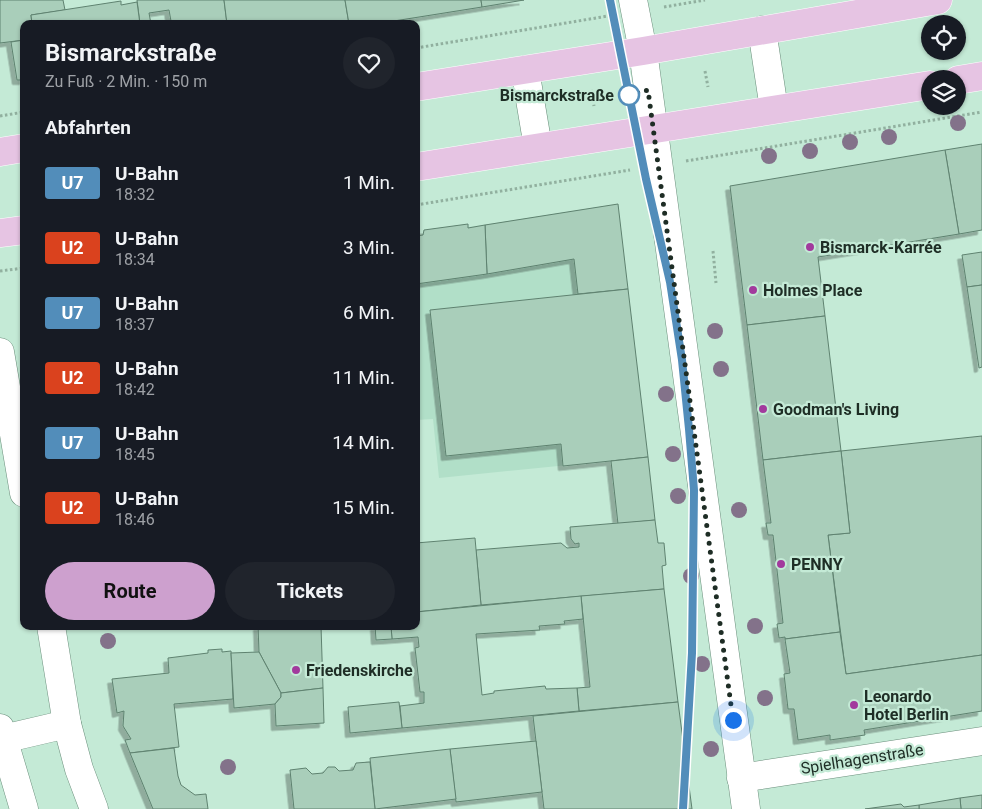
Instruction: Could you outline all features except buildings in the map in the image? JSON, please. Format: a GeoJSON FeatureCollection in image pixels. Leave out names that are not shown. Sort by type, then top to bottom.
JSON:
{"type":"FeatureCollection","features":[{"type":"Feature","properties":{"kind":"main road"},"geometry":{"type":"LineString","coordinates":[[420,86],[643,51],[938,0]]}},
{"type":"Feature","properties":{"kind":"main road"},"geometry":{"type":"LineString","coordinates":[[966,79],[982,76]]}},
{"type":"Feature","properties":{"kind":"main road"},"geometry":{"type":"LineString","coordinates":[[420,166],[921,86]]}},
{"type":"Feature","properties":{"kind":"main road"},"geometry":{"type":"LineString","coordinates":[[0,152],[20,149]]}},
{"type":"Feature","properties":{"kind":"main road"},"geometry":{"type":"LineString","coordinates":[[0,233],[20,230]]}},
{"type":"Feature","properties":{"kind":"street"},"geometry":{"type":"LineString","coordinates":[[633,0],[643,51],[746,809]]}},
{"type":"Feature","properties":{"kind":"street"},"geometry":{"type":"LineString","coordinates":[[762,30],[774,109]]}},
{"type":"Feature","properties":{"kind":"street"},"geometry":{"type":"LineString","coordinates":[[525,70],[538,147]]}},
{"type":"Feature","properties":{"kind":"street"},"geometry":{"type":"LineString","coordinates":[[0,352],[20,475]]}},
{"type":"Feature","properties":{"kind":"street"},"geometry":{"type":"LineString","coordinates":[[52,630],[67,724],[79,769],[94,809]]}},
{"type":"Feature","properties":{"kind":"street"},"geometry":{"type":"LineString","coordinates":[[24,809],[1,733],[67,724]]}},
{"type":"Feature","properties":{"kind":"street","name":"Spielhagenstraße"},"geometry":{"type":"LineString","coordinates":[[741,778],[982,741]]}},
{"type":"Feature","properties":{"kind":"path"},"geometry":{"type":"LineString","coordinates":[[700,1],[705,0]]}},
{"type":"Feature","properties":{"kind":"path"},"geometry":{"type":"LineString","coordinates":[[420,47],[567,23]]}},
{"type":"Feature","properties":{"kind":"path"},"geometry":{"type":"LineString","coordinates":[[705,72],[708,87]]}},
{"type":"Feature","properties":{"kind":"path"},"geometry":{"type":"LineString","coordinates":[[591,90],[594,106]]}},
{"type":"Feature","properties":{"kind":"path"},"geometry":{"type":"LineString","coordinates":[[735,152],[982,112]]}},
{"type":"Feature","properties":{"kind":"path"},"geometry":{"type":"LineString","coordinates":[[0,116],[20,113]]}},
{"type":"Feature","properties":{"kind":"path"},"geometry":{"type":"LineString","coordinates":[[420,204],[596,176]]}},
{"type":"Feature","properties":{"kind":"path"},"geometry":{"type":"LineString","coordinates":[[713,251],[716,282]]}},
{"type":"Feature","properties":{"kind":"path"},"geometry":{"type":"LineString","coordinates":[[0,271],[20,268]]}},
{"type":"Feature","properties":{"kind":"shaded area"},"geometry":{"type":"Polygon","coordinates":[[[618,204],[626,288],[628,289],[648,457],[439,478],[433,419],[420,420],[420,235],[423,235],[424,230],[468,224],[469,227],[618,204]]]}},
{"type":"Feature","properties":{"kind":"metro line","name":"U7"},"geometry":{"type":"LineString","coordinates":[[610,0],[646,179],[670,282],[682,360],[689,429],[694,490],[692,653],[683,809]]}},
{"type":"Feature","properties":{"kind":"place","name":"Bismarckstraße"},"geometry":{"type":"Point","coordinates":[629,95]}},
{"type":"Feature","properties":{"kind":"place","name":"Bismarck-Karrée"},"geometry":{"type":"Point","coordinates":[810,247]}},
{"type":"Feature","properties":{"kind":"place","name":"Holmes Place"},"geometry":{"type":"Point","coordinates":[753,290]}},
{"type":"Feature","properties":{"kind":"place","name":"Goodman's Living"},"geometry":{"type":"Point","coordinates":[763,409]}},
{"type":"Feature","properties":{"kind":"place","name":"PENNY"},"geometry":{"type":"Point","coordinates":[781,564]}},
{"type":"Feature","properties":{"kind":"place","name":"Friedenskirche"},"geometry":{"type":"Point","coordinates":[296,670]}},
{"type":"Feature","properties":{"kind":"place","name":"Leonardo Hotel Berlin"},"geometry":{"type":"Point","coordinates":[854,705]}},
{"type":"Feature","properties":{"kind":"route"},"geometry":{"type":"LineString","coordinates":[[629,95],[648,90],[733,720]]}}]}
